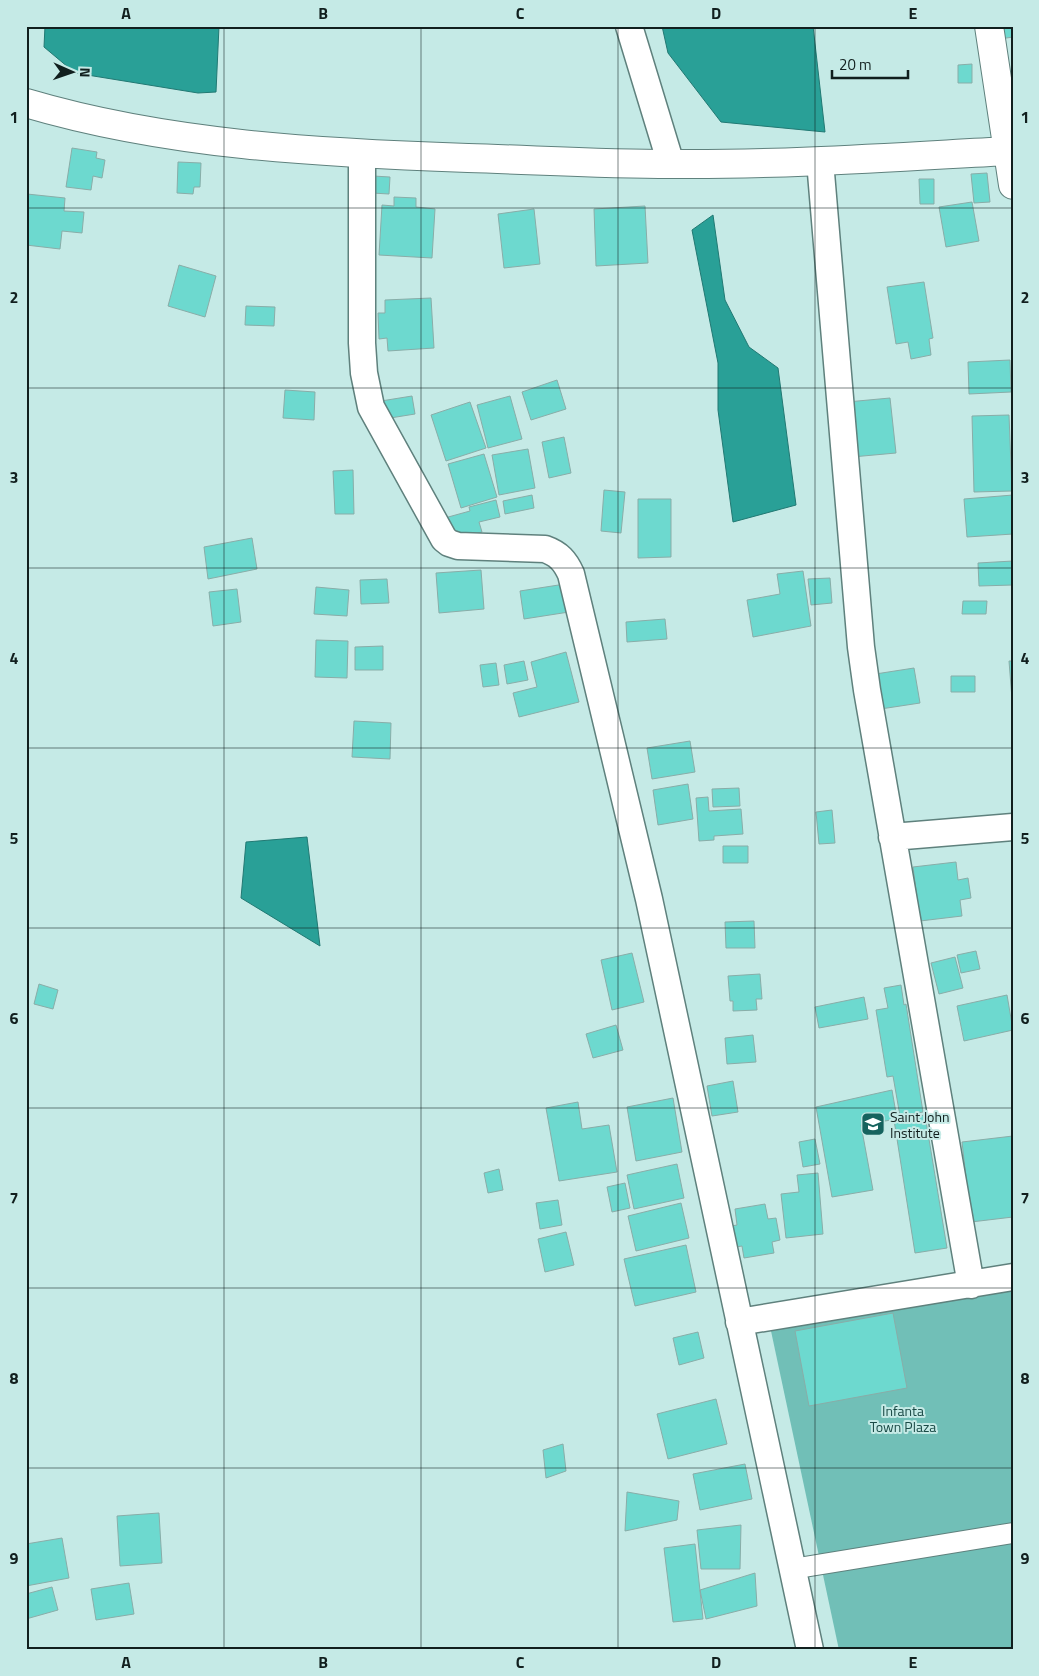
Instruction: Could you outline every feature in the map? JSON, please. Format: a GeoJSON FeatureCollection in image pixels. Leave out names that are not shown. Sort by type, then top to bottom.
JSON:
{"type":"FeatureCollection","features":[{"type":"Feature","properties":{"kind":"street"},"geometry":{"type":"LineString","coordinates":[[628,26],[671,164]]}},
{"type":"Feature","properties":{"kind":"street"},"geometry":{"type":"LineString","coordinates":[[989,26],[1013,184]]}},
{"type":"Feature","properties":{"kind":"street"},"geometry":{"type":"LineString","coordinates":[[26,103],[75,118],[158,134],[362,154],[671,164],[820,162],[1008,151]]}},
{"type":"Feature","properties":{"kind":"street"},"geometry":{"type":"LineString","coordinates":[[362,154],[362,343],[364,373],[371,407],[449,543],[458,546],[544,549],[555,553],[565,562],[571,574],[648,899],[810,1650]]}},
{"type":"Feature","properties":{"kind":"street"},"geometry":{"type":"LineString","coordinates":[[820,162],[861,647],[892,837],[971,1285]]}},
{"type":"Feature","properties":{"kind":"street"},"geometry":{"type":"LineString","coordinates":[[892,837],[1013,827]]}},
{"type":"Feature","properties":{"kind":"street"},"geometry":{"type":"LineString","coordinates":[[739,1322],[1013,1277]]}},
{"type":"Feature","properties":{"kind":"street"},"geometry":{"type":"LineString","coordinates":[[792,1569],[1013,1533]]}},
{"type":"Feature","properties":{"kind":"green space","name":"Infanta Town Plaza"},"geometry":{"type":"Polygon","coordinates":[[[1013,1285],[1013,1650],[839,1650],[771,1331],[1013,1285]]]}},
{"type":"Feature","properties":{"kind":"shaded area"},"geometry":{"type":"Polygon","coordinates":[[[45,26],[219,26],[216,92],[198,93],[75,73],[44,47],[45,26]]]}},
{"type":"Feature","properties":{"kind":"shaded area"},"geometry":{"type":"Polygon","coordinates":[[[662,26],[813,26],[825,132],[721,122],[668,53],[662,26]]]}},
{"type":"Feature","properties":{"kind":"shaded area"},"geometry":{"type":"Polygon","coordinates":[[[713,215],[725,300],[749,347],[778,368],[796,505],[733,522],[718,410],[718,363],[692,230],[713,215]]]}},
{"type":"Feature","properties":{"kind":"shaded area"},"geometry":{"type":"Polygon","coordinates":[[[307,837],[320,946],[241,898],[246,842],[307,837]]]}},
{"type":"Feature","properties":{"kind":"building"},"geometry":{"type":"Polygon","coordinates":[[[998,26],[1013,26],[1013,37],[1000,39],[998,26]]]}},
{"type":"Feature","properties":{"kind":"building"},"geometry":{"type":"Polygon","coordinates":[[[972,64],[972,83],[958,83],[958,65],[972,64]]]}},
{"type":"Feature","properties":{"kind":"building"},"geometry":{"type":"Polygon","coordinates":[[[72,148],[97,152],[96,158],[105,160],[102,178],[93,176],[91,190],[66,187],[72,148]]]}},
{"type":"Feature","properties":{"kind":"building"},"geometry":{"type":"Polygon","coordinates":[[[178,162],[201,163],[200,187],[194,187],[193,194],[177,193],[178,162]]]}},
{"type":"Feature","properties":{"kind":"building"},"geometry":{"type":"Polygon","coordinates":[[[987,173],[990,202],[974,203],[971,174],[987,173]]]}},
{"type":"Feature","properties":{"kind":"building"},"geometry":{"type":"Polygon","coordinates":[[[373,176],[390,177],[389,194],[372,193],[373,176]]]}},
{"type":"Feature","properties":{"kind":"building"},"geometry":{"type":"Polygon","coordinates":[[[919,179],[934,179],[934,204],[920,204],[919,179]]]}},
{"type":"Feature","properties":{"kind":"building"},"geometry":{"type":"Polygon","coordinates":[[[27,194],[65,198],[64,211],[84,212],[82,233],[62,231],[60,249],[26,245],[27,194]]]}},
{"type":"Feature","properties":{"kind":"building"},"geometry":{"type":"Polygon","coordinates":[[[394,197],[416,198],[416,207],[435,209],[432,258],[379,255],[382,205],[394,206],[394,197]]]}},
{"type":"Feature","properties":{"kind":"building"},"geometry":{"type":"Polygon","coordinates":[[[972,202],[979,241],[946,247],[939,207],[972,202]]]}},
{"type":"Feature","properties":{"kind":"building"},"geometry":{"type":"Polygon","coordinates":[[[645,206],[648,263],[596,266],[594,209],[645,206]]]}},
{"type":"Feature","properties":{"kind":"building"},"geometry":{"type":"Polygon","coordinates":[[[534,209],[540,264],[504,268],[498,214],[534,209]]]}},
{"type":"Feature","properties":{"kind":"building"},"geometry":{"type":"Polygon","coordinates":[[[179,265],[216,276],[205,317],[168,306],[179,265]]]}},
{"type":"Feature","properties":{"kind":"building"},"geometry":{"type":"Polygon","coordinates":[[[924,282],[933,338],[929,339],[931,355],[911,359],[908,342],[896,344],[887,287],[924,282]]]}},
{"type":"Feature","properties":{"kind":"building"},"geometry":{"type":"Polygon","coordinates":[[[431,298],[434,348],[388,351],[387,338],[379,339],[378,313],[385,313],[385,300],[431,298]]]}},
{"type":"Feature","properties":{"kind":"building"},"geometry":{"type":"Polygon","coordinates":[[[246,306],[275,307],[274,326],[245,325],[246,306]]]}},
{"type":"Feature","properties":{"kind":"building"},"geometry":{"type":"Polygon","coordinates":[[[1010,360],[1011,392],[969,394],[968,362],[1010,360]]]}},
{"type":"Feature","properties":{"kind":"building"},"geometry":{"type":"Polygon","coordinates":[[[557,380],[566,409],[531,420],[522,392],[557,380]]]}},
{"type":"Feature","properties":{"kind":"building"},"geometry":{"type":"Polygon","coordinates":[[[285,390],[315,392],[314,420],[283,418],[285,390]]]}},
{"type":"Feature","properties":{"kind":"building"},"geometry":{"type":"Polygon","coordinates":[[[412,396],[415,414],[384,419],[381,401],[412,396]]]}},
{"type":"Feature","properties":{"kind":"building"},"geometry":{"type":"Polygon","coordinates":[[[510,396],[522,439],[488,448],[477,405],[510,396]]]}},
{"type":"Feature","properties":{"kind":"building"},"geometry":{"type":"Polygon","coordinates":[[[890,398],[896,453],[852,457],[847,402],[890,398]]]}},
{"type":"Feature","properties":{"kind":"building"},"geometry":{"type":"Polygon","coordinates":[[[470,402],[486,448],[446,461],[431,415],[470,402]]]}},
{"type":"Feature","properties":{"kind":"building"},"geometry":{"type":"Polygon","coordinates":[[[1009,415],[1012,491],[974,492],[972,416],[1009,415]]]}},
{"type":"Feature","properties":{"kind":"building"},"geometry":{"type":"Polygon","coordinates":[[[564,437],[571,473],[549,478],[542,442],[564,437]]]}},
{"type":"Feature","properties":{"kind":"building"},"geometry":{"type":"Polygon","coordinates":[[[528,449],[535,488],[499,495],[492,455],[528,449]]]}},
{"type":"Feature","properties":{"kind":"building"},"geometry":{"type":"Polygon","coordinates":[[[484,454],[497,497],[461,508],[448,464],[484,454]]]}},
{"type":"Feature","properties":{"kind":"building"},"geometry":{"type":"Polygon","coordinates":[[[353,470],[354,514],[335,514],[333,471],[353,470]]]}},
{"type":"Feature","properties":{"kind":"building"},"geometry":{"type":"Polygon","coordinates":[[[604,490],[625,492],[621,533],[601,531],[604,490]]]}},
{"type":"Feature","properties":{"kind":"building"},"geometry":{"type":"Polygon","coordinates":[[[532,495],[534,508],[505,514],[503,501],[532,495]]]}},
{"type":"Feature","properties":{"kind":"building"},"geometry":{"type":"Polygon","coordinates":[[[1013,495],[1013,534],[967,537],[964,499],[1013,495]]]}},
{"type":"Feature","properties":{"kind":"building"},"geometry":{"type":"Polygon","coordinates":[[[638,499],[671,499],[671,557],[638,558],[638,499]]]}},
{"type":"Feature","properties":{"kind":"building"},"geometry":{"type":"Polygon","coordinates":[[[496,500],[500,517],[479,522],[482,532],[447,541],[441,519],[470,511],[469,507],[496,500]]]}},
{"type":"Feature","properties":{"kind":"building"},"geometry":{"type":"Polygon","coordinates":[[[252,538],[257,569],[208,579],[204,547],[252,538]]]}},
{"type":"Feature","properties":{"kind":"building"},"geometry":{"type":"Polygon","coordinates":[[[1013,561],[1013,585],[979,586],[978,563],[1013,561]]]}},
{"type":"Feature","properties":{"kind":"building"},"geometry":{"type":"Polygon","coordinates":[[[481,570],[484,609],[439,613],[436,573],[481,570]]]}},
{"type":"Feature","properties":{"kind":"building"},"geometry":{"type":"Polygon","coordinates":[[[803,571],[811,626],[753,637],[747,600],[780,594],[777,574],[803,571]]]}},
{"type":"Feature","properties":{"kind":"building"},"geometry":{"type":"Polygon","coordinates":[[[830,578],[832,603],[811,605],[808,579],[830,578]]]}},
{"type":"Feature","properties":{"kind":"building"},"geometry":{"type":"Polygon","coordinates":[[[387,579],[389,603],[361,604],[360,580],[387,579]]]}},
{"type":"Feature","properties":{"kind":"building"},"geometry":{"type":"Polygon","coordinates":[[[565,584],[569,612],[524,619],[520,591],[565,584]]]}},
{"type":"Feature","properties":{"kind":"building"},"geometry":{"type":"Polygon","coordinates":[[[316,587],[349,590],[347,616],[314,614],[316,587]]]}},
{"type":"Feature","properties":{"kind":"building"},"geometry":{"type":"Polygon","coordinates":[[[237,589],[241,622],[213,626],[209,592],[237,589]]]}},
{"type":"Feature","properties":{"kind":"building"},"geometry":{"type":"Polygon","coordinates":[[[963,601],[987,601],[986,614],[962,614],[963,601]]]}},
{"type":"Feature","properties":{"kind":"building"},"geometry":{"type":"Polygon","coordinates":[[[665,619],[667,639],[627,642],[626,622],[665,619]]]}},
{"type":"Feature","properties":{"kind":"building"},"geometry":{"type":"Polygon","coordinates":[[[316,640],[348,641],[347,678],[315,677],[316,640]]]}},
{"type":"Feature","properties":{"kind":"building"},"geometry":{"type":"Polygon","coordinates":[[[383,646],[383,670],[355,670],[355,647],[383,646]]]}},
{"type":"Feature","properties":{"kind":"building"},"geometry":{"type":"Polygon","coordinates":[[[566,652],[579,702],[519,717],[513,693],[537,687],[531,662],[566,652]]]}},
{"type":"Feature","properties":{"kind":"building"},"geometry":{"type":"Polygon","coordinates":[[[524,661],[528,680],[507,684],[504,665],[524,661]]]}},
{"type":"Feature","properties":{"kind":"building"},"geometry":{"type":"Polygon","coordinates":[[[1009,661],[1013,661],[1013,699],[1012,699],[1009,661]]]}},
{"type":"Feature","properties":{"kind":"building"},"geometry":{"type":"Polygon","coordinates":[[[496,663],[499,685],[483,687],[480,665],[496,663]]]}},
{"type":"Feature","properties":{"kind":"building"},"geometry":{"type":"Polygon","coordinates":[[[914,668],[920,703],[874,710],[869,675],[914,668]]]}},
{"type":"Feature","properties":{"kind":"building"},"geometry":{"type":"Polygon","coordinates":[[[951,676],[975,676],[975,692],[951,692],[951,676]]]}},
{"type":"Feature","properties":{"kind":"building"},"geometry":{"type":"Polygon","coordinates":[[[354,721],[391,723],[390,759],[352,757],[354,721]]]}},
{"type":"Feature","properties":{"kind":"building"},"geometry":{"type":"Polygon","coordinates":[[[690,741],[695,772],[652,779],[647,748],[690,741]]]}},
{"type":"Feature","properties":{"kind":"building"},"geometry":{"type":"Polygon","coordinates":[[[688,784],[693,819],[658,825],[653,790],[688,784]]]}},
{"type":"Feature","properties":{"kind":"building"},"geometry":{"type":"Polygon","coordinates":[[[739,788],[740,806],[713,807],[712,789],[739,788]]]}},
{"type":"Feature","properties":{"kind":"building"},"geometry":{"type":"Polygon","coordinates":[[[708,797],[709,811],[741,809],[743,834],[714,836],[714,840],[699,841],[696,798],[708,797]]]}},
{"type":"Feature","properties":{"kind":"building"},"geometry":{"type":"Polygon","coordinates":[[[832,810],[835,843],[819,844],[816,812],[832,810]]]}},
{"type":"Feature","properties":{"kind":"building"},"geometry":{"type":"Polygon","coordinates":[[[723,846],[748,846],[748,863],[723,863],[723,846]]]}},
{"type":"Feature","properties":{"kind":"building"},"geometry":{"type":"Polygon","coordinates":[[[956,862],[958,880],[968,878],[971,898],[960,900],[962,916],[920,921],[913,867],[956,862]]]}},
{"type":"Feature","properties":{"kind":"building"},"geometry":{"type":"Polygon","coordinates":[[[754,921],[755,948],[726,948],[725,922],[754,921]]]}},
{"type":"Feature","properties":{"kind":"building"},"geometry":{"type":"Polygon","coordinates":[[[976,951],[980,969],[961,973],[957,955],[976,951]]]}},
{"type":"Feature","properties":{"kind":"building"},"geometry":{"type":"Polygon","coordinates":[[[632,953],[644,1002],[612,1010],[601,960],[632,953]]]}},
{"type":"Feature","properties":{"kind":"building"},"geometry":{"type":"Polygon","coordinates":[[[955,957],[963,988],[939,994],[931,963],[955,957]]]}},
{"type":"Feature","properties":{"kind":"building"},"geometry":{"type":"Polygon","coordinates":[[[760,974],[762,999],[756,999],[757,1010],[733,1011],[733,1001],[730,1001],[728,976],[760,974]]]}},
{"type":"Feature","properties":{"kind":"building"},"geometry":{"type":"Polygon","coordinates":[[[39,984],[58,990],[53,1009],[34,1004],[39,984]]]}},
{"type":"Feature","properties":{"kind":"building"},"geometry":{"type":"Polygon","coordinates":[[[901,985],[904,1005],[906,1004],[923,1112],[900,1116],[893,1076],[887,1077],[876,1010],[888,1008],[884,988],[901,985]]]}},
{"type":"Feature","properties":{"kind":"building"},"geometry":{"type":"Polygon","coordinates":[[[1007,995],[1013,1030],[964,1041],[957,1006],[1007,995]]]}},
{"type":"Feature","properties":{"kind":"building"},"geometry":{"type":"Polygon","coordinates":[[[864,997],[868,1019],[819,1028],[815,1007],[864,997]]]}},
{"type":"Feature","properties":{"kind":"building"},"geometry":{"type":"Polygon","coordinates":[[[616,1025],[623,1050],[593,1058],[586,1034],[616,1025]]]}},
{"type":"Feature","properties":{"kind":"building"},"geometry":{"type":"Polygon","coordinates":[[[753,1035],[756,1062],[727,1064],[725,1038],[753,1035]]]}},
{"type":"Feature","properties":{"kind":"building"},"geometry":{"type":"Polygon","coordinates":[[[733,1081],[738,1112],[712,1116],[707,1086],[733,1081]]]}},
{"type":"Feature","properties":{"kind":"building"},"geometry":{"type":"Polygon","coordinates":[[[892,1090],[897,1119],[861,1125],[873,1190],[832,1197],[816,1107],[892,1090]]]}},
{"type":"Feature","properties":{"kind":"building"},"geometry":{"type":"Polygon","coordinates":[[[673,1098],[682,1152],[636,1161],[627,1107],[673,1098]]]}},
{"type":"Feature","properties":{"kind":"building"},"geometry":{"type":"Polygon","coordinates":[[[578,1102],[582,1129],[609,1125],[617,1172],[559,1181],[546,1108],[578,1102]]]}},
{"type":"Feature","properties":{"kind":"building"},"geometry":{"type":"Polygon","coordinates":[[[925,1115],[947,1248],[915,1253],[894,1120],[925,1115]]]}},
{"type":"Feature","properties":{"kind":"building"},"geometry":{"type":"Polygon","coordinates":[[[1013,1136],[1013,1217],[971,1222],[962,1142],[1013,1136]]]}},
{"type":"Feature","properties":{"kind":"building"},"geometry":{"type":"Polygon","coordinates":[[[815,1139],[820,1164],[803,1167],[799,1142],[815,1139]]]}},
{"type":"Feature","properties":{"kind":"building"},"geometry":{"type":"Polygon","coordinates":[[[677,1164],[684,1198],[634,1209],[627,1175],[677,1164]]]}},
{"type":"Feature","properties":{"kind":"building"},"geometry":{"type":"Polygon","coordinates":[[[499,1169],[503,1190],[488,1193],[484,1173],[499,1169]]]}},
{"type":"Feature","properties":{"kind":"building"},"geometry":{"type":"Polygon","coordinates":[[[818,1173],[823,1234],[786,1238],[781,1194],[799,1192],[797,1175],[818,1173]]]}},
{"type":"Feature","properties":{"kind":"building"},"geometry":{"type":"Polygon","coordinates":[[[625,1183],[630,1208],[612,1212],[607,1187],[625,1183]]]}},
{"type":"Feature","properties":{"kind":"building"},"geometry":{"type":"Polygon","coordinates":[[[558,1200],[562,1225],[540,1229],[536,1203],[558,1200]]]}},
{"type":"Feature","properties":{"kind":"building"},"geometry":{"type":"Polygon","coordinates":[[[681,1203],[689,1238],[636,1251],[628,1216],[681,1203]]]}},
{"type":"Feature","properties":{"kind":"building"},"geometry":{"type":"Polygon","coordinates":[[[765,1204],[768,1219],[776,1218],[780,1240],[772,1242],[774,1253],[744,1258],[742,1246],[730,1248],[726,1227],[737,1225],[735,1209],[765,1204]]]}},
{"type":"Feature","properties":{"kind":"building"},"geometry":{"type":"Polygon","coordinates":[[[566,1232],[574,1265],[545,1272],[538,1239],[566,1232]]]}},
{"type":"Feature","properties":{"kind":"building"},"geometry":{"type":"Polygon","coordinates":[[[686,1245],[696,1292],[635,1306],[624,1259],[686,1245]]]}},
{"type":"Feature","properties":{"kind":"building"},"geometry":{"type":"Polygon","coordinates":[[[893,1313],[907,1388],[809,1406],[795,1331],[893,1313]]]}},
{"type":"Feature","properties":{"kind":"building"},"geometry":{"type":"Polygon","coordinates":[[[698,1332],[704,1358],[679,1365],[673,1338],[698,1332]]]}},
{"type":"Feature","properties":{"kind":"building"},"geometry":{"type":"Polygon","coordinates":[[[716,1399],[727,1444],[668,1459],[657,1414],[716,1399]]]}},
{"type":"Feature","properties":{"kind":"building"},"geometry":{"type":"Polygon","coordinates":[[[563,1444],[566,1471],[546,1478],[543,1450],[563,1444]]]}},
{"type":"Feature","properties":{"kind":"building"},"geometry":{"type":"Polygon","coordinates":[[[745,1464],[752,1499],[700,1510],[693,1474],[745,1464]]]}},
{"type":"Feature","properties":{"kind":"building"},"geometry":{"type":"Polygon","coordinates":[[[627,1492],[679,1501],[677,1520],[625,1531],[627,1492]]]}},
{"type":"Feature","properties":{"kind":"building"},"geometry":{"type":"Polygon","coordinates":[[[159,1513],[162,1563],[120,1566],[117,1516],[159,1513]]]}},
{"type":"Feature","properties":{"kind":"building"},"geometry":{"type":"Polygon","coordinates":[[[741,1525],[740,1569],[701,1569],[697,1530],[741,1525]]]}},
{"type":"Feature","properties":{"kind":"building"},"geometry":{"type":"Polygon","coordinates":[[[62,1538],[69,1578],[26,1586],[26,1544],[62,1538]]]}},
{"type":"Feature","properties":{"kind":"building"},"geometry":{"type":"Polygon","coordinates":[[[695,1544],[703,1619],[673,1622],[664,1548],[695,1544]]]}},
{"type":"Feature","properties":{"kind":"building"},"geometry":{"type":"Polygon","coordinates":[[[755,1573],[757,1606],[706,1619],[700,1590],[755,1573]]]}},
{"type":"Feature","properties":{"kind":"building"},"geometry":{"type":"Polygon","coordinates":[[[129,1583],[134,1614],[96,1620],[91,1589],[129,1583]]]}},
{"type":"Feature","properties":{"kind":"building"},"geometry":{"type":"Polygon","coordinates":[[[52,1587],[58,1610],[26,1619],[26,1594],[52,1587]]]}},
{"type":"Feature","properties":{"kind":"place","name":"Saint John Institute"},"geometry":{"type":"Point","coordinates":[873,1124]}}]}
